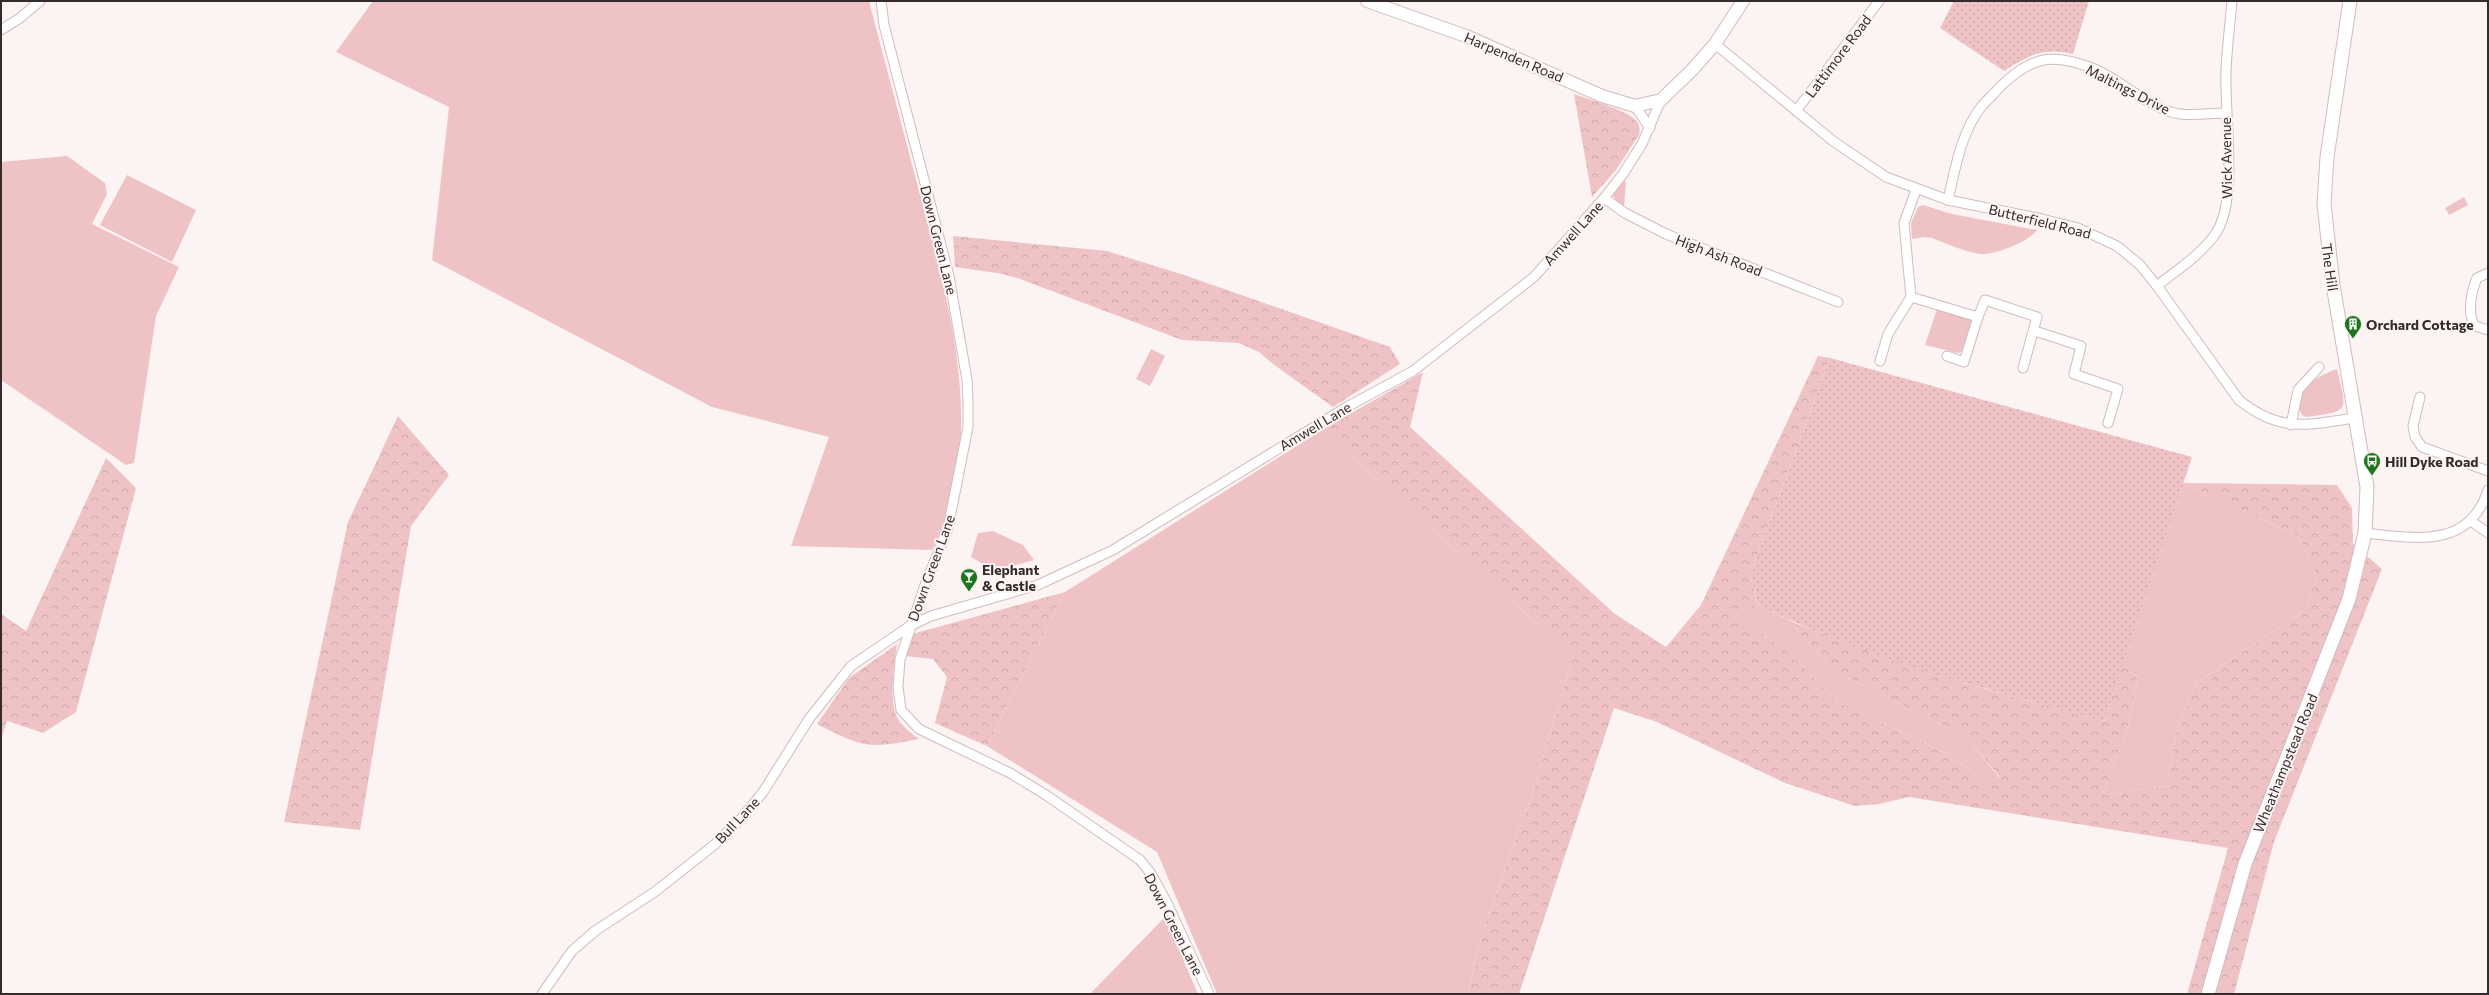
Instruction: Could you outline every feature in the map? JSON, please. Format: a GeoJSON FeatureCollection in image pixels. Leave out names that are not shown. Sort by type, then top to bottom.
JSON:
{"type":"FeatureCollection","features":[{"type":"Feature","properties":{"kind":"main road","name":"The Hill"},"geometry":{"type":"LineString","coordinates":[[2350,1],[2327,157],[2324,204],[2333,285],[2367,487],[2365,533]]}},
{"type":"Feature","properties":{"kind":"main road","name":"Wheathampstead Road"},"geometry":{"type":"LineString","coordinates":[[2208,994],[2245,864],[2349,599],[2365,533]]}},
{"type":"Feature","properties":{"kind":"street"},"geometry":{"type":"LineString","coordinates":[[1,30],[20,18],[40,1]]}},
{"type":"Feature","properties":{"kind":"street","name":"Down Green Lane"},"geometry":{"type":"LineString","coordinates":[[881,1],[884,25],[948,270],[967,380],[968,401],[968,427],[948,528],[910,626],[900,660],[898,687],[901,710],[908,720],[919,729],[1028,784],[1140,860],[1152,875],[1163,896],[1209,994]]}},
{"type":"Feature","properties":{"kind":"street","name":"Harpenden Road"},"geometry":{"type":"LineString","coordinates":[[1367,1],[1466,36],[1602,96],[1635,106],[1661,100]]}},
{"type":"Feature","properties":{"kind":"street"},"geometry":{"type":"LineString","coordinates":[[1661,100],[1692,70],[1715,44],[1743,1]]}},
{"type":"Feature","properties":{"kind":"street","name":"Lattimore Road"},"geometry":{"type":"LineString","coordinates":[[1796,111],[1879,1]]}},
{"type":"Feature","properties":{"kind":"street","name":"Wick Avenue"},"geometry":{"type":"LineString","coordinates":[[2157,286],[2201,252],[2217,232],[2227,209],[2229,185],[2226,70],[2232,1]]}},
{"type":"Feature","properties":{"kind":"street","name":"Butterfield Road"},"geometry":{"type":"LineString","coordinates":[[1715,44],[1833,141],[1886,177],[1916,190],[1948,200],[2042,219],[2098,236],[2117,246],[2140,265],[2157,286],[2239,400],[2255,413],[2275,422],[2291,425],[2355,418]]}},
{"type":"Feature","properties":{"kind":"street","name":"Maltings Drive"},"geometry":{"type":"LineString","coordinates":[[1948,200],[1959,154],[1969,127],[1981,107],[2011,77],[2035,61],[2048,58],[2065,59],[2094,68],[2164,109],[2180,114],[2226,113]]}},
{"type":"Feature","properties":{"kind":"street","name":"Amwell Lane"},"geometry":{"type":"LineString","coordinates":[[910,626],[931,616],[1038,586],[1113,550],[1345,408],[1413,371],[1534,277],[1604,198],[1642,144],[1661,100]]}},
{"type":"Feature","properties":{"kind":"street"},"geometry":{"type":"LineString","coordinates":[[1635,106],[1650,128]]}},
{"type":"Feature","properties":{"kind":"street"},"geometry":{"type":"LineString","coordinates":[[1880,361],[1888,334],[1911,297],[1904,223],[1916,190]]}},
{"type":"Feature","properties":{"kind":"street","name":"High Ash Road"},"geometry":{"type":"LineString","coordinates":[[1604,198],[1625,213],[1666,234],[1838,302]]}},
{"type":"Feature","properties":{"kind":"street"},"geometry":{"type":"LineString","coordinates":[[2488,274],[2477,278],[2474,284],[2470,318],[2476,326],[2488,330]]}},
{"type":"Feature","properties":{"kind":"street"},"geometry":{"type":"LineString","coordinates":[[1911,297],[1978,317]]}},
{"type":"Feature","properties":{"kind":"street"},"geometry":{"type":"LineString","coordinates":[[1947,356],[1964,362],[1985,300],[2038,317],[2023,368]]}},
{"type":"Feature","properties":{"kind":"street"},"geometry":{"type":"LineString","coordinates":[[2034,331],[2081,346],[2074,374],[2118,389],[2108,423]]}},
{"type":"Feature","properties":{"kind":"street"},"geometry":{"type":"LineString","coordinates":[[2291,425],[2298,390],[2319,367]]}},
{"type":"Feature","properties":{"kind":"street"},"geometry":{"type":"LineString","coordinates":[[2420,397],[2413,426],[2415,437],[2422,446],[2488,471]]}},
{"type":"Feature","properties":{"kind":"street"},"geometry":{"type":"LineString","coordinates":[[2365,533],[2421,538],[2441,537],[2471,521],[2485,499],[2488,490]]}},
{"type":"Feature","properties":{"kind":"street"},"geometry":{"type":"LineString","coordinates":[[2471,521],[2488,533]]}},
{"type":"Feature","properties":{"kind":"street","name":"Bull Lane"},"geometry":{"type":"LineString","coordinates":[[542,994],[572,951],[595,931],[656,891],[714,845],[741,819],[763,792],[809,719],[851,666],[910,626]]}},
{"type":"Feature","properties":{"kind":"green space"},"geometry":{"type":"Polygon","coordinates":[[[373,1],[869,1],[939,267],[950,315],[958,364],[961,413],[959,460],[950,506],[932,550],[791,546],[829,437],[712,407],[432,260],[449,107],[336,52],[373,1]]]}},
{"type":"Feature","properties":{"kind":"green space"},"geometry":{"type":"Polygon","coordinates":[[[1954,1],[2089,1],[2073,54],[2053,51],[2045,52],[2029,57],[2004,71],[1940,28],[1954,1]]]}},
{"type":"Feature","properties":{"kind":"green space"},"geometry":{"type":"Polygon","coordinates":[[[1574,94],[1627,114],[1638,123],[1640,130],[1639,135],[1616,170],[1592,197],[1574,94]]]}},
{"type":"Feature","properties":{"kind":"green space"},"geometry":{"type":"Polygon","coordinates":[[[67,156],[105,183],[107,194],[92,224],[179,267],[156,316],[134,463],[126,465],[1,380],[1,162],[67,156]]]}},
{"type":"Feature","properties":{"kind":"green space"},"geometry":{"type":"Polygon","coordinates":[[[127,175],[196,210],[172,262],[100,225],[127,175]]]}},
{"type":"Feature","properties":{"kind":"green space"},"geometry":{"type":"Polygon","coordinates":[[[1623,178],[1626,183],[1624,207],[1616,200],[1613,194],[1614,190],[1623,178]]]}},
{"type":"Feature","properties":{"kind":"green space"},"geometry":{"type":"Polygon","coordinates":[[[2464,197],[2468,205],[2449,215],[2445,208],[2464,197]]]}},
{"type":"Feature","properties":{"kind":"green space"},"geometry":{"type":"Polygon","coordinates":[[[1923,205],[1952,214],[2037,230],[2028,238],[2013,246],[1996,252],[1978,254],[1932,238],[1925,237],[1912,239],[1911,223],[1918,207],[1923,205]]]}},
{"type":"Feature","properties":{"kind":"green space"},"geometry":{"type":"Polygon","coordinates":[[[953,236],[1107,251],[1187,276],[1390,347],[1400,364],[1333,407],[1273,364],[1259,352],[1239,343],[1182,340],[1020,279],[1003,274],[955,267],[953,236]]]}},
{"type":"Feature","properties":{"kind":"green space"},"geometry":{"type":"Polygon","coordinates":[[[1937,309],[1973,320],[1964,351],[1958,353],[1925,345],[1937,309]]]}},
{"type":"Feature","properties":{"kind":"green space"},"geometry":{"type":"Polygon","coordinates":[[[1151,349],[1165,356],[1150,386],[1136,379],[1151,349]]]}},
{"type":"Feature","properties":{"kind":"green space"},"geometry":{"type":"Polygon","coordinates":[[[1818,356],[1830,358],[1750,575],[1758,605],[1741,617],[1795,658],[1835,700],[1953,757],[1988,783],[2000,777],[1966,737],[1840,674],[1798,635],[1797,624],[1889,658],[1985,689],[2104,721],[2122,666],[2138,677],[2126,734],[2102,795],[2167,786],[2177,728],[2197,682],[2305,610],[2317,575],[2298,536],[2183,483],[2337,485],[2352,508],[2353,544],[2382,569],[2274,842],[2234,994],[2187,994],[2228,848],[1909,797],[1879,804],[1855,806],[1785,783],[1657,722],[1614,708],[1519,994],[1468,994],[1482,934],[1534,788],[1573,656],[1322,430],[1423,372],[1410,427],[1615,614],[1666,647],[1701,605],[1818,356]]]}},
{"type":"Feature","properties":{"kind":"green space"},"geometry":{"type":"Polygon","coordinates":[[[1830,358],[2192,457],[2104,721],[1928,672],[1842,642],[1758,605],[1750,575],[1830,358]]]}},
{"type":"Feature","properties":{"kind":"green space"},"geometry":{"type":"Polygon","coordinates":[[[2337,369],[2343,394],[2342,407],[2338,411],[2331,413],[2306,417],[2302,415],[2298,406],[2302,391],[2314,380],[2337,369]]]}},
{"type":"Feature","properties":{"kind":"green space"},"geometry":{"type":"Polygon","coordinates":[[[398,416],[449,475],[411,526],[360,830],[284,822],[348,522],[398,416]]]}},
{"type":"Feature","properties":{"kind":"green space"},"geometry":{"type":"Polygon","coordinates":[[[1322,430],[1573,656],[1534,788],[1482,934],[1468,994],[1217,994],[1157,852],[987,746],[1065,592],[1322,430]]]}},
{"type":"Feature","properties":{"kind":"green space"},"geometry":{"type":"Polygon","coordinates":[[[106,458],[136,488],[76,712],[43,733],[7,721],[1,739],[1,614],[26,631],[106,458]]]}},
{"type":"Feature","properties":{"kind":"green space"},"geometry":{"type":"Polygon","coordinates":[[[2183,483],[2298,536],[2317,575],[2305,610],[2197,682],[2177,728],[2167,786],[2102,795],[2126,734],[2138,677],[2122,666],[2183,483]]]}},
{"type":"Feature","properties":{"kind":"green space"},"geometry":{"type":"Polygon","coordinates":[[[993,531],[1023,545],[1034,560],[995,571],[971,557],[978,533],[993,531]]]}},
{"type":"Feature","properties":{"kind":"green space"},"geometry":{"type":"Polygon","coordinates":[[[1065,592],[987,746],[935,723],[947,677],[933,659],[904,656],[912,634],[1065,592]]]}},
{"type":"Feature","properties":{"kind":"green space"},"geometry":{"type":"Polygon","coordinates":[[[1758,605],[1797,624],[1798,635],[1840,674],[1966,737],[2000,778],[1988,783],[1953,757],[1835,700],[1795,658],[1740,617],[1758,605]]]}},
{"type":"Feature","properties":{"kind":"green space"},"geometry":{"type":"Polygon","coordinates":[[[897,644],[892,688],[896,715],[900,722],[919,739],[888,744],[866,744],[846,738],[817,724],[849,678],[897,644]]]}},
{"type":"Feature","properties":{"kind":"green space"},"geometry":{"type":"Polygon","coordinates":[[[1165,917],[1198,994],[1090,994],[1165,917]]]}},
{"type":"Feature","properties":{"kind":"place","name":"Orchard Cottage"},"geometry":{"type":"Point","coordinates":[2353,339]}},
{"type":"Feature","properties":{"kind":"place","name":"Hill Dyke Road"},"geometry":{"type":"Point","coordinates":[2372,476]}},
{"type":"Feature","properties":{"kind":"place","name":"Elephant & Castle"},"geometry":{"type":"Point","coordinates":[969,592]}}]}
